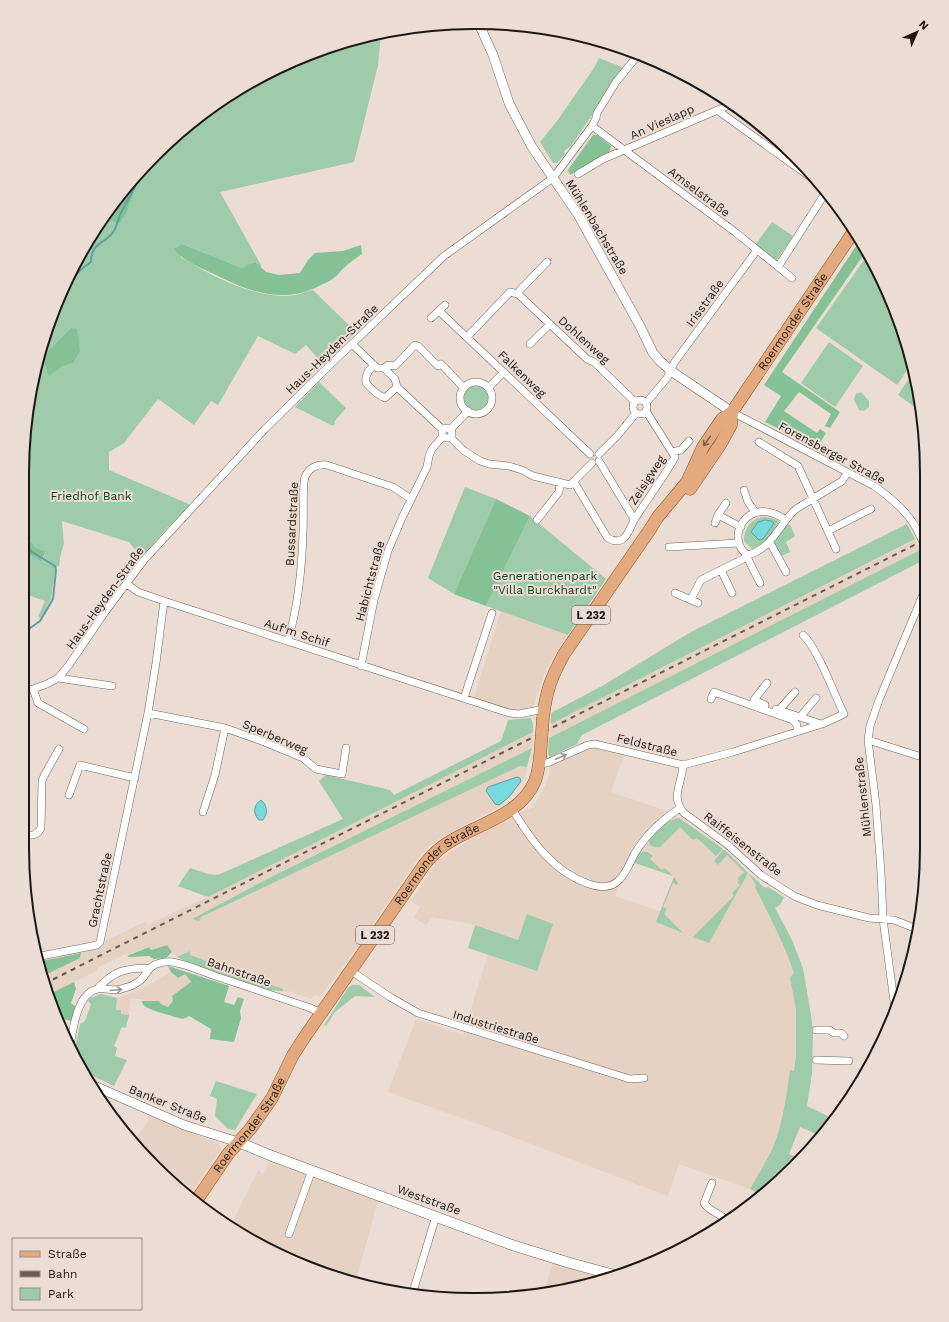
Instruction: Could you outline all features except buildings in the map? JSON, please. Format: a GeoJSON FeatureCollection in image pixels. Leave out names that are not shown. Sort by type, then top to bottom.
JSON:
{"type":"FeatureCollection","features":[{"type":"Feature","properties":{"kind":"main road","name":"Roermonder Straße"},"geometry":{"type":"LineString","coordinates":[[199,1197],[228,1154],[251,1128],[272,1098],[293,1055],[399,899],[432,856],[452,840],[512,809],[529,791],[534,782],[540,760],[547,691],[552,676],[564,654],[651,528],[660,521],[685,495],[703,471],[729,429],[732,412],[851,236]]}},
{"type":"Feature","properties":{"kind":"main road","name":"Weststraße"},"geometry":{"type":"LineString","coordinates":[[238,1142],[512,1245],[570,1263],[608,1272]]}},
{"type":"Feature","properties":{"kind":"street","name":"Mühlenbachstraße"},"geometry":{"type":"LineString","coordinates":[[482,29],[493,55],[509,103],[532,147],[575,210],[592,238],[653,353],[671,371],[732,412]]}},
{"type":"Feature","properties":{"kind":"street","name":"Haus-Heyden-Straße"},"geometry":{"type":"LineString","coordinates":[[29,689],[47,684],[58,678],[76,656],[105,612],[149,555],[265,429],[352,344],[444,256],[553,178],[592,126],[616,82],[635,59]]}},
{"type":"Feature","properties":{"kind":"street","name":"An Vieslapp"},"geometry":{"type":"LineString","coordinates":[[578,174],[603,159],[726,107]]}},
{"type":"Feature","properties":{"kind":"street"},"geometry":{"type":"LineString","coordinates":[[717,110],[798,168]]}},
{"type":"Feature","properties":{"kind":"street","name":"Amselstraße"},"geometry":{"type":"LineString","coordinates":[[592,126],[792,278]]}},
{"type":"Feature","properties":{"kind":"street"},"geometry":{"type":"LineString","coordinates":[[778,267],[823,197]]}},
{"type":"Feature","properties":{"kind":"street","name":"Irisstraße"},"geometry":{"type":"LineString","coordinates":[[646,403],[667,378],[674,363],[757,250]]}},
{"type":"Feature","properties":{"kind":"street"},"geometry":{"type":"LineString","coordinates":[[467,337],[510,292],[518,294],[520,290],[547,262]]}},
{"type":"Feature","properties":{"kind":"street","name":"Dohlenweg"},"geometry":{"type":"LineString","coordinates":[[518,294],[587,359],[594,362],[635,402]]}},
{"type":"Feature","properties":{"kind":"street"},"geometry":{"type":"LineString","coordinates":[[431,318],[445,305]]}},
{"type":"Feature","properties":{"kind":"street","name":"Falkenweg"},"geometry":{"type":"LineString","coordinates":[[439,311],[590,454]]}},
{"type":"Feature","properties":{"kind":"street"},"geometry":{"type":"LineString","coordinates":[[530,344],[550,324]]}},
{"type":"Feature","properties":{"kind":"street"},"geometry":{"type":"LineString","coordinates":[[352,344],[377,368],[384,368],[388,365],[395,366],[415,345],[418,346],[438,366],[442,366],[464,388]]}},
{"type":"Feature","properties":{"kind":"street"},"geometry":{"type":"LineString","coordinates":[[374,365],[367,372],[366,378],[366,383],[372,390],[379,396],[386,398],[397,387]]}},
{"type":"Feature","properties":{"kind":"street"},"geometry":{"type":"LineString","coordinates":[[384,368],[395,379],[397,387],[464,450],[480,461],[489,464],[509,466],[522,470],[533,476],[570,485],[597,459],[636,413]]}},
{"type":"Feature","properties":{"kind":"street"},"geometry":{"type":"LineString","coordinates":[[489,387],[504,372]]}},
{"type":"Feature","properties":{"kind":"street"},"geometry":{"type":"LineString","coordinates":[[469,382],[482,382],[489,387],[492,392],[492,403],[488,409],[481,413],[472,414],[460,400],[461,393],[464,388],[469,382]]}},
{"type":"Feature","properties":{"kind":"street"},"geometry":{"type":"LineString","coordinates":[[643,400],[648,407],[646,411],[642,414],[636,413],[633,409],[635,402],[643,400]]}},
{"type":"Feature","properties":{"kind":"street","name":"Habichtstraße"},"geometry":{"type":"LineString","coordinates":[[361,666],[374,600],[388,551],[411,498],[427,467],[432,449],[468,411]]}},
{"type":"Feature","properties":{"kind":"street","name":"Zeisigweg"},"geometry":{"type":"LineString","coordinates":[[574,482],[607,537],[613,541],[623,539],[629,532],[634,519],[675,457],[646,411]]}},
{"type":"Feature","properties":{"kind":"street","name":"Forensberger Straße"},"geometry":{"type":"LineString","coordinates":[[732,412],[874,486],[890,497],[907,514],[920,536]]}},
{"type":"Feature","properties":{"kind":"street","name":"Zeisigweg"},"geometry":{"type":"LineString","coordinates":[[672,452],[681,450],[689,441]]}},
{"type":"Feature","properties":{"kind":"street"},"geometry":{"type":"LineString","coordinates":[[759,442],[798,466],[836,549]]}},
{"type":"Feature","properties":{"kind":"street","name":"Zeisigweg"},"geometry":{"type":"LineString","coordinates":[[590,454],[589,460],[597,459],[634,519]]}},
{"type":"Feature","properties":{"kind":"street","name":"Bussardstraße"},"geometry":{"type":"LineString","coordinates":[[288,641],[300,583],[304,481],[308,472],[315,466],[321,464],[327,465],[393,487],[411,498]]}},
{"type":"Feature","properties":{"kind":"street"},"geometry":{"type":"LineString","coordinates":[[691,599],[701,580],[758,551],[770,543],[786,520],[796,509],[842,481],[847,472]]}},
{"type":"Feature","properties":{"kind":"street"},"geometry":{"type":"LineString","coordinates":[[537,520],[559,492],[560,483]]}},
{"type":"Feature","properties":{"kind":"street"},"geometry":{"type":"LineString","coordinates":[[744,490],[748,502],[755,512]]}},
{"type":"Feature","properties":{"kind":"street"},"geometry":{"type":"LineString","coordinates":[[715,523],[718,515],[726,503]]}},
{"type":"Feature","properties":{"kind":"street"},"geometry":{"type":"LineString","coordinates":[[828,531],[871,509]]}},
{"type":"Feature","properties":{"kind":"street"},"geometry":{"type":"LineString","coordinates":[[760,583],[747,556],[741,550],[738,542],[740,527],[747,517],[755,512],[770,512],[786,520]]}},
{"type":"Feature","properties":{"kind":"street"},"geometry":{"type":"LineString","coordinates":[[718,515],[740,527]]}},
{"type":"Feature","properties":{"kind":"street"},"geometry":{"type":"LineString","coordinates":[[669,547],[738,542]]}},
{"type":"Feature","properties":{"kind":"street"},"geometry":{"type":"LineString","coordinates":[[770,543],[786,572]]}},
{"type":"Feature","properties":{"kind":"street"},"geometry":{"type":"LineString","coordinates":[[721,570],[732,593]]}},
{"type":"Feature","properties":{"kind":"street","name":"Auf'm Schif"},"geometry":{"type":"LineString","coordinates":[[126,584],[138,592],[164,601],[509,713],[544,713]]}},
{"type":"Feature","properties":{"kind":"street"},"geometry":{"type":"LineString","coordinates":[[675,593],[698,603]]}},
{"type":"Feature","properties":{"kind":"street","name":"Grachtstraße"},"geometry":{"type":"LineString","coordinates":[[42,956],[97,945],[100,942],[148,713],[164,601]]}},
{"type":"Feature","properties":{"kind":"street","name":"Mühlenstraße"},"geometry":{"type":"LineString","coordinates":[[894,998],[883,918],[876,805],[868,740],[870,726],[878,700],[920,601]]}},
{"type":"Feature","properties":{"kind":"street"},"geometry":{"type":"LineString","coordinates":[[464,698],[492,612]]}},
{"type":"Feature","properties":{"kind":"street","name":"Feldstraße"},"geometry":{"type":"LineString","coordinates":[[540,760],[547,763],[595,744],[683,765],[733,752],[822,724],[844,714],[808,639],[803,635]]}},
{"type":"Feature","properties":{"kind":"street"},"geometry":{"type":"LineString","coordinates":[[58,678],[112,686]]}},
{"type":"Feature","properties":{"kind":"street"},"geometry":{"type":"LineString","coordinates":[[767,683],[754,700],[822,724]]}},
{"type":"Feature","properties":{"kind":"street"},"geometry":{"type":"LineString","coordinates":[[33,689],[38,703],[84,729]]}},
{"type":"Feature","properties":{"kind":"street"},"geometry":{"type":"LineString","coordinates":[[711,699],[714,692],[767,710],[793,720],[797,725],[797,731]]}},
{"type":"Feature","properties":{"kind":"street"},"geometry":{"type":"LineString","coordinates":[[779,710],[794,692]]}},
{"type":"Feature","properties":{"kind":"street"},"geometry":{"type":"LineString","coordinates":[[800,717],[816,698]]}},
{"type":"Feature","properties":{"kind":"street","name":"Sperberweg"},"geometry":{"type":"LineString","coordinates":[[148,713],[225,728],[303,758],[316,769],[342,774],[346,748]]}},
{"type":"Feature","properties":{"kind":"street","name":"Sperberweg"},"geometry":{"type":"LineString","coordinates":[[203,812],[215,775],[225,728]]}},
{"type":"Feature","properties":{"kind":"street"},"geometry":{"type":"LineString","coordinates":[[868,740],[920,756]]}},
{"type":"Feature","properties":{"kind":"street"},"geometry":{"type":"LineString","coordinates":[[29,835],[36,834],[41,828],[42,781],[59,749]]}},
{"type":"Feature","properties":{"kind":"street"},"geometry":{"type":"LineString","coordinates":[[70,795],[80,765],[135,778]]}},
{"type":"Feature","properties":{"kind":"street"},"geometry":{"type":"LineString","coordinates":[[512,809],[536,844],[559,868],[576,879],[598,887],[607,887],[620,879],[636,852],[651,832],[680,808],[677,802],[677,796],[683,765]]}},
{"type":"Feature","properties":{"kind":"street","name":"Raiffeisenstraße"},"geometry":{"type":"LineString","coordinates":[[680,808],[684,813],[728,845],[761,875],[794,896],[817,905],[869,918],[894,920],[912,927]]}},
{"type":"Feature","properties":{"kind":"street","name":"Bahnstraße"},"geometry":{"type":"LineString","coordinates":[[72,1037],[74,1023],[83,1000],[92,990],[98,988],[114,974],[126,969],[149,968],[161,962],[174,962],[308,1007],[321,1013]]}},
{"type":"Feature","properties":{"kind":"street"},"geometry":{"type":"LineString","coordinates":[[98,988],[118,991],[138,982],[149,968]]}},
{"type":"Feature","properties":{"kind":"street","name":"Industriestraße"},"geometry":{"type":"LineString","coordinates":[[351,971],[390,997],[418,1013],[630,1079],[644,1078]]}},
{"type":"Feature","properties":{"kind":"street"},"geometry":{"type":"LineString","coordinates":[[816,1030],[829,1030],[834,1033],[841,1033],[844,1036]]}},
{"type":"Feature","properties":{"kind":"street"},"geometry":{"type":"LineString","coordinates":[[816,1060],[849,1061]]}},
{"type":"Feature","properties":{"kind":"street","name":"Banker Straße"},"geometry":{"type":"LineString","coordinates":[[100,1088],[184,1125],[238,1142]]}},
{"type":"Feature","properties":{"kind":"street"},"geometry":{"type":"LineString","coordinates":[[289,1234],[312,1170]]}},
{"type":"Feature","properties":{"kind":"street"},"geometry":{"type":"LineString","coordinates":[[712,1183],[704,1203],[707,1207],[723,1217]]}},
{"type":"Feature","properties":{"kind":"street"},"geometry":{"type":"LineString","coordinates":[[414,1289],[436,1216]]}},
{"type":"Feature","properties":{"kind":"shaded area"},"geometry":{"type":"Polygon","coordinates":[[[915,540],[920,550],[549,738],[551,724],[915,540]]]}},
{"type":"Feature","properties":{"kind":"shaded area"},"geometry":{"type":"Polygon","coordinates":[[[501,611],[568,635],[546,669],[533,708],[517,712],[506,710],[474,697],[501,611]]]}},
{"type":"Feature","properties":{"kind":"shaded area"},"geometry":{"type":"Polygon","coordinates":[[[533,732],[532,748],[273,876],[192,919],[199,921],[201,917],[355,843],[520,766],[527,767],[525,777],[520,786],[502,805],[439,839],[429,846],[416,861],[369,930],[320,997],[314,995],[312,999],[289,991],[289,993],[283,991],[283,989],[190,955],[190,951],[177,957],[166,945],[151,950],[148,947],[129,954],[128,953],[53,992],[47,974],[80,958],[81,953],[96,949],[101,943],[146,921],[148,925],[208,897],[533,732]]]}},
{"type":"Feature","properties":{"kind":"shaded area"},"geometry":{"type":"Polygon","coordinates":[[[592,747],[599,747],[624,755],[611,792],[670,812],[714,841],[746,871],[756,885],[755,887],[776,928],[794,974],[796,1056],[794,1072],[790,1071],[786,1101],[778,1135],[765,1163],[750,1189],[679,1164],[668,1196],[484,1126],[388,1092],[416,1019],[463,1035],[488,954],[537,971],[522,927],[518,941],[475,925],[432,917],[426,925],[414,918],[420,907],[411,901],[438,860],[476,836],[533,807],[547,782],[551,765],[592,747]],[[629,861],[615,896],[660,911],[674,876],[629,861]]]}},
{"type":"Feature","properties":{"kind":"shaded area"},"geometry":{"type":"Polygon","coordinates":[[[171,972],[178,978],[185,974],[192,982],[172,996],[173,1001],[168,1007],[161,1004],[159,1001],[131,999],[129,1015],[121,1014],[116,1010],[117,998],[139,990],[171,972]]]}},
{"type":"Feature","properties":{"kind":"shaded area"},"geometry":{"type":"Polygon","coordinates":[[[151,1115],[219,1144],[221,1149],[192,1192],[159,1163],[136,1137],[151,1115]]]}},
{"type":"Feature","properties":{"kind":"shaded area"},"geometry":{"type":"Polygon","coordinates":[[[268,1161],[378,1201],[357,1277],[304,1259],[277,1247],[233,1221],[258,1170],[263,1174],[268,1161]]]}},
{"type":"Feature","properties":{"kind":"shaded area"},"geometry":{"type":"Polygon","coordinates":[[[553,1262],[595,1274],[594,1277],[590,1278],[545,1287],[553,1262]]]}},
{"type":"Feature","properties":{"kind":"green space","name":"Friedhof Bank"},"geometry":{"type":"Polygon","coordinates":[[[380,40],[378,65],[354,162],[220,192],[261,265],[261,268],[254,262],[242,268],[182,244],[181,257],[220,279],[251,291],[281,296],[295,295],[313,290],[356,332],[323,364],[306,345],[295,354],[258,336],[218,405],[211,401],[194,425],[158,399],[124,443],[109,452],[109,470],[191,505],[168,527],[141,557],[129,542],[62,521],[64,544],[59,566],[56,567],[51,564],[54,566],[55,571],[51,599],[41,618],[38,617],[45,601],[29,595],[29,554],[41,560],[46,560],[43,558],[46,551],[36,548],[29,540],[29,474],[33,416],[44,359],[63,304],[75,277],[89,252],[111,218],[111,221],[119,224],[126,215],[137,184],[159,159],[203,121],[227,104],[277,75],[304,63],[359,44],[380,40]],[[71,328],[49,350],[61,367],[73,363],[71,328]]]}},
{"type":"Feature","properties":{"kind":"green space"},"geometry":{"type":"Polygon","coordinates":[[[599,58],[624,68],[571,146],[564,151],[565,154],[557,163],[553,163],[540,142],[557,121],[594,68],[599,58]]]}},
{"type":"Feature","properties":{"kind":"green space"},"geometry":{"type":"Polygon","coordinates":[[[593,135],[597,135],[611,146],[609,153],[570,175],[568,170],[593,135]]]}},
{"type":"Feature","properties":{"kind":"green space"},"geometry":{"type":"Polygon","coordinates":[[[137,184],[126,215],[119,224],[111,221],[110,218],[121,203],[137,184]]]}},
{"type":"Feature","properties":{"kind":"green space"},"geometry":{"type":"Polygon","coordinates":[[[772,222],[793,236],[776,261],[755,245],[772,222]]]}},
{"type":"Feature","properties":{"kind":"green space"},"geometry":{"type":"Polygon","coordinates":[[[182,244],[242,268],[255,262],[266,272],[279,275],[300,273],[308,260],[315,253],[343,251],[361,245],[362,254],[349,263],[328,282],[308,291],[281,295],[267,294],[241,287],[199,267],[183,258],[174,249],[182,244]]]}},
{"type":"Feature","properties":{"kind":"green space"},"geometry":{"type":"Polygon","coordinates":[[[856,246],[862,256],[782,372],[840,412],[830,428],[825,426],[831,414],[799,392],[784,411],[817,433],[820,429],[826,433],[817,448],[765,422],[781,396],[764,385],[856,246]]]}},
{"type":"Feature","properties":{"kind":"green space"},"geometry":{"type":"Polygon","coordinates":[[[864,260],[886,304],[896,331],[907,370],[897,385],[816,328],[864,260]]]}},
{"type":"Feature","properties":{"kind":"green space"},"geometry":{"type":"Polygon","coordinates":[[[71,328],[77,329],[80,351],[73,363],[61,367],[49,376],[44,362],[49,350],[71,328]]]}},
{"type":"Feature","properties":{"kind":"green space"},"geometry":{"type":"Polygon","coordinates":[[[829,342],[863,366],[835,407],[801,383],[829,342]]]}},
{"type":"Feature","properties":{"kind":"green space"},"geometry":{"type":"Polygon","coordinates":[[[909,378],[914,407],[898,395],[909,378]]]}},
{"type":"Feature","properties":{"kind":"green space"},"geometry":{"type":"Polygon","coordinates":[[[319,382],[346,408],[334,422],[335,423],[333,426],[295,407],[319,382]]]}},
{"type":"Feature","properties":{"kind":"green space"},"geometry":{"type":"Polygon","coordinates":[[[476,386],[484,390],[488,398],[484,406],[476,410],[468,406],[464,398],[468,390],[476,386]]]}},
{"type":"Feature","properties":{"kind":"green space"},"geometry":{"type":"Polygon","coordinates":[[[861,392],[869,401],[869,407],[864,411],[859,410],[854,399],[856,394],[861,392]]]}},
{"type":"Feature","properties":{"kind":"green space"},"geometry":{"type":"Polygon","coordinates":[[[465,487],[496,499],[454,594],[428,578],[465,487]]]}},
{"type":"Feature","properties":{"kind":"green space"},"geometry":{"type":"Polygon","coordinates":[[[496,499],[530,516],[486,606],[454,594],[496,499]]]}},
{"type":"Feature","properties":{"kind":"green space","name":"Generationenpark \"Villa Burckhardt\""},"geometry":{"type":"Polygon","coordinates":[[[530,516],[606,579],[568,635],[486,606],[530,516]]]}},
{"type":"Feature","properties":{"kind":"green space"},"geometry":{"type":"Polygon","coordinates":[[[764,517],[779,521],[766,542],[752,549],[744,541],[745,532],[755,519],[764,517]]]}},
{"type":"Feature","properties":{"kind":"green space"},"geometry":{"type":"Polygon","coordinates":[[[786,524],[790,525],[795,536],[786,542],[790,552],[779,557],[773,542],[786,524]]]}},
{"type":"Feature","properties":{"kind":"green space"},"geometry":{"type":"Polygon","coordinates":[[[907,524],[915,539],[551,724],[551,713],[602,686],[691,632],[907,524]]]}},
{"type":"Feature","properties":{"kind":"green space"},"geometry":{"type":"Polygon","coordinates":[[[29,540],[36,548],[46,551],[41,561],[29,554],[29,540]]]}},
{"type":"Feature","properties":{"kind":"green space"},"geometry":{"type":"Polygon","coordinates":[[[920,550],[920,562],[582,735],[577,744],[550,757],[548,754],[549,738],[920,550]]]}},
{"type":"Feature","properties":{"kind":"green space"},"geometry":{"type":"Polygon","coordinates":[[[531,718],[533,732],[208,897],[178,886],[190,868],[208,874],[218,875],[343,819],[319,781],[326,775],[390,790],[394,795],[501,741],[508,720],[531,718]]]}},
{"type":"Feature","properties":{"kind":"green space"},"geometry":{"type":"Polygon","coordinates":[[[532,748],[527,767],[520,766],[201,917],[199,921],[192,919],[273,876],[532,748]]]}},
{"type":"Feature","properties":{"kind":"green space"},"geometry":{"type":"Polygon","coordinates":[[[679,818],[723,849],[716,856],[697,838],[693,840],[680,827],[660,847],[654,847],[651,845],[648,840],[658,830],[666,823],[679,818]]]}},
{"type":"Feature","properties":{"kind":"green space"},"geometry":{"type":"Polygon","coordinates":[[[723,850],[725,850],[748,873],[709,943],[693,937],[731,899],[734,895],[732,893],[740,885],[737,882],[739,881],[737,879],[744,872],[727,855],[718,865],[714,861],[723,850]]]}},
{"type":"Feature","properties":{"kind":"green space"},"geometry":{"type":"Polygon","coordinates":[[[643,852],[651,854],[653,856],[650,859],[662,870],[665,868],[673,876],[635,863],[639,853],[643,852]]]}},
{"type":"Feature","properties":{"kind":"green space"},"geometry":{"type":"Polygon","coordinates":[[[748,873],[761,885],[766,888],[768,887],[784,897],[780,905],[775,908],[791,938],[803,968],[813,1032],[812,1073],[807,1106],[830,1117],[815,1134],[800,1127],[789,1154],[795,1157],[756,1192],[750,1189],[766,1162],[778,1134],[790,1070],[794,1071],[796,1056],[796,1010],[790,978],[794,973],[781,940],[755,887],[756,885],[748,873]]]}},
{"type":"Feature","properties":{"kind":"green space"},"geometry":{"type":"Polygon","coordinates":[[[674,877],[678,883],[677,885],[673,883],[663,907],[667,909],[664,914],[683,933],[656,922],[674,877]]]}},
{"type":"Feature","properties":{"kind":"green space"},"geometry":{"type":"Polygon","coordinates":[[[527,914],[553,924],[537,971],[468,948],[475,925],[518,940],[527,914]]]}},
{"type":"Feature","properties":{"kind":"green space"},"geometry":{"type":"Polygon","coordinates":[[[167,945],[172,952],[166,958],[154,959],[149,956],[127,956],[149,947],[151,950],[167,945]]]}},
{"type":"Feature","properties":{"kind":"green space"},"geometry":{"type":"Polygon","coordinates":[[[190,951],[190,955],[283,989],[283,991],[266,990],[177,957],[190,951]]]}},
{"type":"Feature","properties":{"kind":"green space"},"geometry":{"type":"Polygon","coordinates":[[[81,953],[80,958],[47,974],[44,961],[81,953]]]}},
{"type":"Feature","properties":{"kind":"green space"},"geometry":{"type":"Polygon","coordinates":[[[168,966],[229,986],[224,1002],[234,1005],[238,997],[244,999],[240,1011],[241,1018],[234,1042],[210,1039],[211,1029],[189,1016],[183,1019],[147,1008],[143,1005],[142,1001],[159,1001],[161,1004],[168,1007],[173,1001],[172,996],[191,982],[185,974],[178,978],[171,972],[168,966]]]}},
{"type":"Feature","properties":{"kind":"green space"},"geometry":{"type":"Polygon","coordinates":[[[74,982],[76,989],[71,1003],[76,1007],[71,1021],[63,1019],[53,992],[74,982]]]}},
{"type":"Feature","properties":{"kind":"green space"},"geometry":{"type":"Polygon","coordinates":[[[352,985],[359,985],[375,997],[355,996],[335,1012],[326,1026],[324,1025],[348,988],[352,985]]]}},
{"type":"Feature","properties":{"kind":"green space"},"geometry":{"type":"Polygon","coordinates":[[[101,994],[117,998],[116,1010],[121,1010],[121,1014],[129,1015],[126,1028],[122,1027],[114,1046],[117,1048],[115,1056],[127,1060],[114,1086],[92,1076],[76,1046],[80,1024],[85,1021],[91,1004],[88,1001],[90,998],[101,994]]]}},
{"type":"Feature","properties":{"kind":"green space"},"geometry":{"type":"Polygon","coordinates":[[[216,1081],[257,1094],[235,1130],[228,1129],[215,1116],[217,1099],[210,1096],[216,1081]]]}},
{"type":"Feature","properties":{"kind":"water"},"geometry":{"type":"Polygon","coordinates":[[[765,520],[774,523],[763,539],[759,540],[751,532],[758,522],[765,520]]]}},
{"type":"Feature","properties":{"kind":"water"},"geometry":{"type":"Polygon","coordinates":[[[517,777],[520,778],[521,781],[509,797],[499,805],[495,804],[486,791],[488,787],[517,777]]]}},
{"type":"Feature","properties":{"kind":"water"},"geometry":{"type":"Polygon","coordinates":[[[261,800],[265,805],[266,815],[263,820],[259,820],[255,812],[255,807],[261,800]]]}},
{"type":"Feature","properties":{"kind":"waterway"},"geometry":{"type":"LineString","coordinates":[[76,276],[91,262],[93,250],[96,246],[114,231],[121,213],[135,187]]}},
{"type":"Feature","properties":{"kind":"waterway"},"geometry":{"type":"LineString","coordinates":[[29,549],[55,566],[56,570],[53,599],[40,621],[29,629]]}},
{"type":"Feature","properties":{"kind":"railway"},"geometry":{"type":"LineString","coordinates":[[50,981],[920,542]]}}]}
